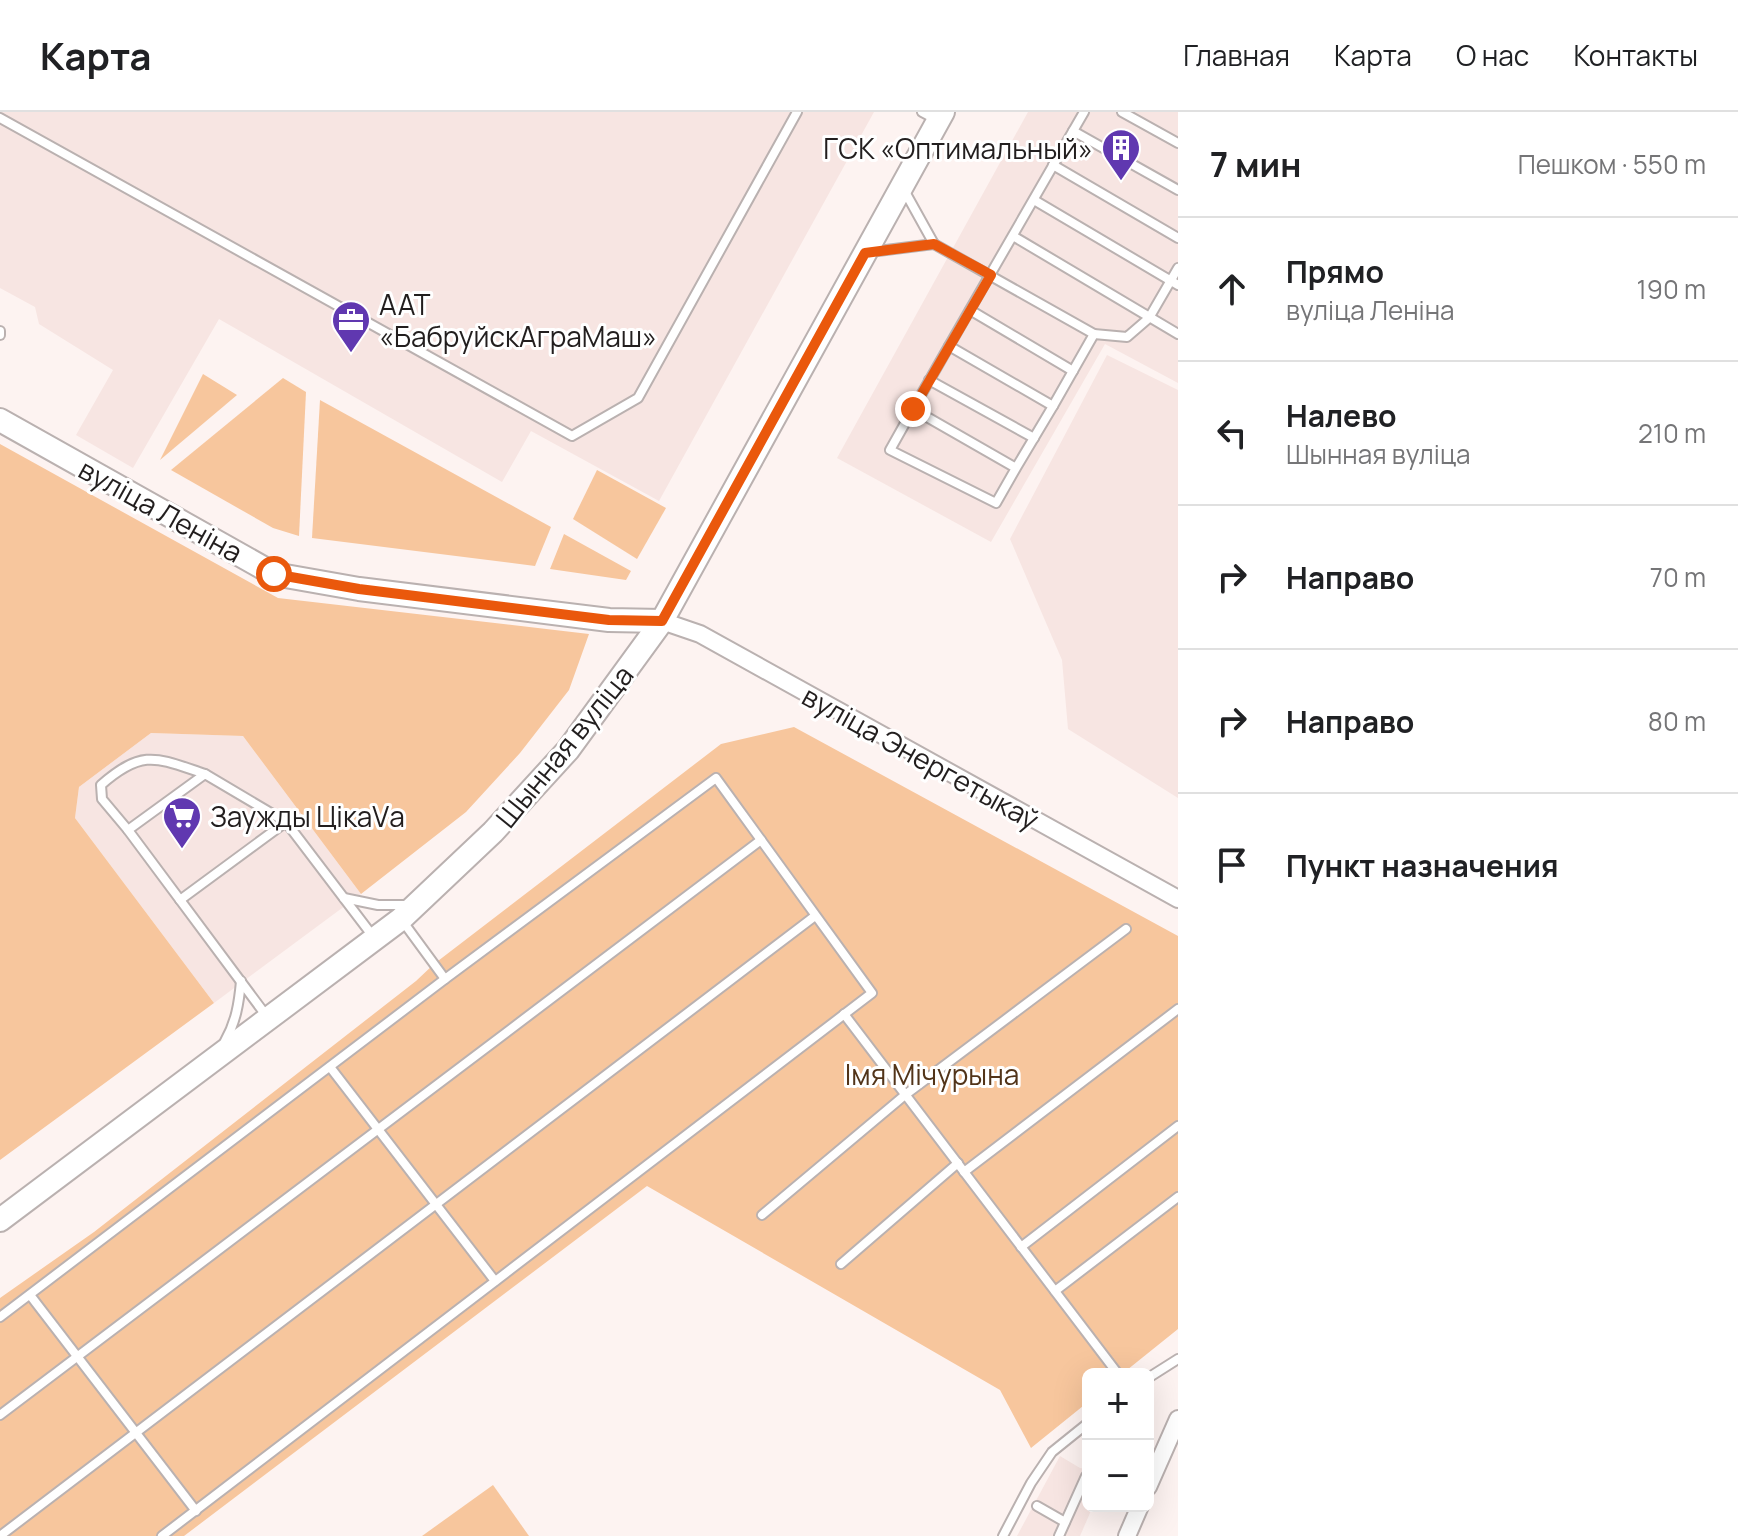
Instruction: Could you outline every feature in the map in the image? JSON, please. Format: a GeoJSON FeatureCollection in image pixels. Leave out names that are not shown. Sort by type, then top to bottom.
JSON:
{"type":"FeatureCollection","features":[{"type":"Feature","properties":{"kind":"main road","name":"Шынная вуліца"},"geometry":{"type":"LineString","coordinates":[[0,1220],[408,912],[493,832],[568,750],[662,621],[902,185],[934,115]]}},
{"type":"Feature","properties":{"kind":"main road","name":"вуліца Леніна"},"geometry":{"type":"LineString","coordinates":[[0,420],[274,574],[359,589],[609,620],[662,621]]}},
{"type":"Feature","properties":{"kind":"street","name":"вуліца Энергетыкаў"},"geometry":{"type":"LineString","coordinates":[[662,621],[700,634],[1178,899]]}},
{"type":"Feature","properties":{"kind":"street"},"geometry":{"type":"LineString","coordinates":[[1154,1473],[1178,1419]]}},
{"type":"Feature","properties":{"kind":"street"},"geometry":{"type":"LineString","coordinates":[[1127,1536],[1137,1512]]}},
{"type":"Feature","properties":{"kind":"lane"},"geometry":{"type":"LineString","coordinates":[[0,118],[572,436],[638,398],[797,112]]}},
{"type":"Feature","properties":{"kind":"lane"},"geometry":{"type":"LineString","coordinates":[[1084,112],[890,450],[996,503],[1094,334]]}},
{"type":"Feature","properties":{"kind":"lane"},"geometry":{"type":"LineString","coordinates":[[1122,112],[1178,143]]}},
{"type":"Feature","properties":{"kind":"lane"},"geometry":{"type":"LineString","coordinates":[[1073,131],[1178,190]]}},
{"type":"Feature","properties":{"kind":"lane"},"geometry":{"type":"LineString","coordinates":[[1053,165],[1178,238]]}},
{"type":"Feature","properties":{"kind":"lane"},"geometry":{"type":"LineString","coordinates":[[902,185],[934,244],[1094,334],[1127,337],[1149,318],[1174,283],[1178,268]]}},
{"type":"Feature","properties":{"kind":"lane"},"geometry":{"type":"LineString","coordinates":[[1034,200],[1174,283]]}},
{"type":"Feature","properties":{"kind":"lane"},"geometry":{"type":"LineString","coordinates":[[1013,236],[1178,334]]}},
{"type":"Feature","properties":{"kind":"lane"},"geometry":{"type":"LineString","coordinates":[[865,253],[934,244]]}},
{"type":"Feature","properties":{"kind":"lane"},"geometry":{"type":"LineString","coordinates":[[970,310],[1073,371]]}},
{"type":"Feature","properties":{"kind":"lane"},"geometry":{"type":"LineString","coordinates":[[949,346],[1053,406]]}},
{"type":"Feature","properties":{"kind":"lane"},"geometry":{"type":"LineString","coordinates":[[929,380],[1034,438]]}},
{"type":"Feature","properties":{"kind":"lane"},"geometry":{"type":"LineString","coordinates":[[913,409],[1016,468]]}},
{"type":"Feature","properties":{"kind":"lane"},"geometry":{"type":"LineString","coordinates":[[269,1019],[102,799],[101,785],[121,768],[155,757],[205,774],[286,822],[375,939]]}},
{"type":"Feature","properties":{"kind":"lane"},"geometry":{"type":"LineString","coordinates":[[128,830],[205,774]]}},
{"type":"Feature","properties":{"kind":"lane"},"geometry":{"type":"LineString","coordinates":[[0,1317],[445,979],[716,778],[872,993],[162,1536]]}},
{"type":"Feature","properties":{"kind":"lane"},"geometry":{"type":"LineString","coordinates":[[180,900],[286,822]]}},
{"type":"Feature","properties":{"kind":"lane"},"geometry":{"type":"LineString","coordinates":[[0,1415],[761,840]]}},
{"type":"Feature","properties":{"kind":"lane"},"geometry":{"type":"LineString","coordinates":[[344,898],[408,912],[445,979]]}},
{"type":"Feature","properties":{"kind":"lane"},"geometry":{"type":"LineString","coordinates":[[0,1536],[815,916]]}},
{"type":"Feature","properties":{"kind":"lane"},"geometry":{"type":"LineString","coordinates":[[762,1215],[905,1095],[1126,929]]}},
{"type":"Feature","properties":{"kind":"lane"},"geometry":{"type":"LineString","coordinates":[[216,1059],[233,1027],[241,981]]}},
{"type":"Feature","properties":{"kind":"lane"},"geometry":{"type":"LineString","coordinates":[[964,1172],[1178,1009]]}},
{"type":"Feature","properties":{"kind":"lane"},"geometry":{"type":"LineString","coordinates":[[844,1014],[1113,1368]]}},
{"type":"Feature","properties":{"kind":"lane"},"geometry":{"type":"LineString","coordinates":[[330,1067],[495,1281]]}},
{"type":"Feature","properties":{"kind":"lane"},"geometry":{"type":"LineString","coordinates":[[1021,1247],[1178,1126]]}},
{"type":"Feature","properties":{"kind":"lane"},"geometry":{"type":"LineString","coordinates":[[841,1264],[958,1163]]}},
{"type":"Feature","properties":{"kind":"lane"},"geometry":{"type":"LineString","coordinates":[[1055,1291],[1178,1197]]}},
{"type":"Feature","properties":{"kind":"lane"},"geometry":{"type":"LineString","coordinates":[[30,1295],[196,1511]]}},
{"type":"Feature","properties":{"kind":"lane"},"geometry":{"type":"LineString","coordinates":[[1154,1374],[1178,1359]]}},
{"type":"Feature","properties":{"kind":"lane"},"geometry":{"type":"LineString","coordinates":[[1003,1536],[1031,1483],[1052,1452],[1082,1428]]}},
{"type":"Feature","properties":{"kind":"lane"},"geometry":{"type":"LineString","coordinates":[[1059,1536],[1082,1485]]}},
{"type":"Feature","properties":{"kind":"lane"},"geometry":{"type":"LineString","coordinates":[[1037,1506],[1065,1522]]}},
{"type":"Feature","properties":{"kind":"shaded area","name":"ААТ «БабруйскАграМаш»"},"geometry":{"type":"Polygon","coordinates":[[[0,112],[874,112],[659,501],[531,431],[502,482],[219,319],[133,468],[76,435],[113,370],[39,324],[35,307],[0,288],[0,112]]]}},
{"type":"Feature","properties":{"kind":"shaded area"},"geometry":{"type":"Polygon","coordinates":[[[1028,112],[1178,112],[1178,383],[1105,344],[991,542],[837,458],[1028,112]]]}},
{"type":"Feature","properties":{"kind":"shaded area"},"geometry":{"type":"Polygon","coordinates":[[[1107,355],[1178,390],[1178,798],[1068,729],[1062,660],[1010,539],[1107,355]]]}},
{"type":"Feature","properties":{"kind":"shaded area"},"geometry":{"type":"Polygon","coordinates":[[[151,733],[243,736],[361,894],[214,1003],[75,818],[79,787],[151,733]]]}},
{"type":"Feature","properties":{"kind":"shaded area"},"geometry":{"type":"Polygon","coordinates":[[[1060,1456],[1082,1468],[1082,1512],[1090,1512],[1080,1536],[1017,1536],[1060,1456]]]}},
{"type":"Feature","properties":{"kind":"green space"},"geometry":{"type":"Polygon","coordinates":[[[203,374],[237,395],[160,460],[203,374]]]}},
{"type":"Feature","properties":{"kind":"green space"},"geometry":{"type":"Polygon","coordinates":[[[283,378],[306,392],[299,536],[273,528],[171,470],[283,378]]]}},
{"type":"Feature","properties":{"kind":"green space"},"geometry":{"type":"Polygon","coordinates":[[[320,400],[551,527],[535,566],[312,538],[320,400]]]}},
{"type":"Feature","properties":{"kind":"green space"},"geometry":{"type":"Polygon","coordinates":[[[0,444],[278,598],[589,634],[569,690],[520,753],[466,812],[361,894],[243,736],[151,733],[79,787],[75,818],[214,1003],[0,1160],[0,444]]]}},
{"type":"Feature","properties":{"kind":"green space"},"geometry":{"type":"Polygon","coordinates":[[[597,470],[666,508],[637,559],[573,519],[597,470]]]}},
{"type":"Feature","properties":{"kind":"green space"},"geometry":{"type":"Polygon","coordinates":[[[564,534],[631,571],[626,580],[550,569],[564,534]]]}},
{"type":"Feature","properties":{"kind":"green space","name":"Імя Мічурына"},"geometry":{"type":"Polygon","coordinates":[[[794,727],[1178,936],[1178,1329],[1129,1368],[1082,1368],[1082,1407],[1031,1448],[1000,1390],[647,1186],[184,1536],[0,1536],[0,1298],[94,1232],[434,964],[721,744],[794,727]]]}},
{"type":"Feature","properties":{"kind":"green space"},"geometry":{"type":"Polygon","coordinates":[[[493,1485],[529,1536],[422,1536],[493,1485]]]}},
{"type":"Feature","properties":{"kind":"place","name":"ГСК «Оптимальный»"},"geometry":{"type":"Point","coordinates":[1121,182]}},
{"type":"Feature","properties":{"kind":"place","name":"ААТ «БабруйскАграМаш»"},"geometry":{"type":"Point","coordinates":[351,354]}},
{"type":"Feature","properties":{"kind":"place","name":"Заужды ЦікаVа"},"geometry":{"type":"Point","coordinates":[182,850]}},
{"type":"Feature","properties":{"kind":"route"},"geometry":{"type":"LineString","coordinates":[[274,574],[359,589],[609,620],[662,621],[865,253],[934,244],[991,275],[913,409]]}}]}
